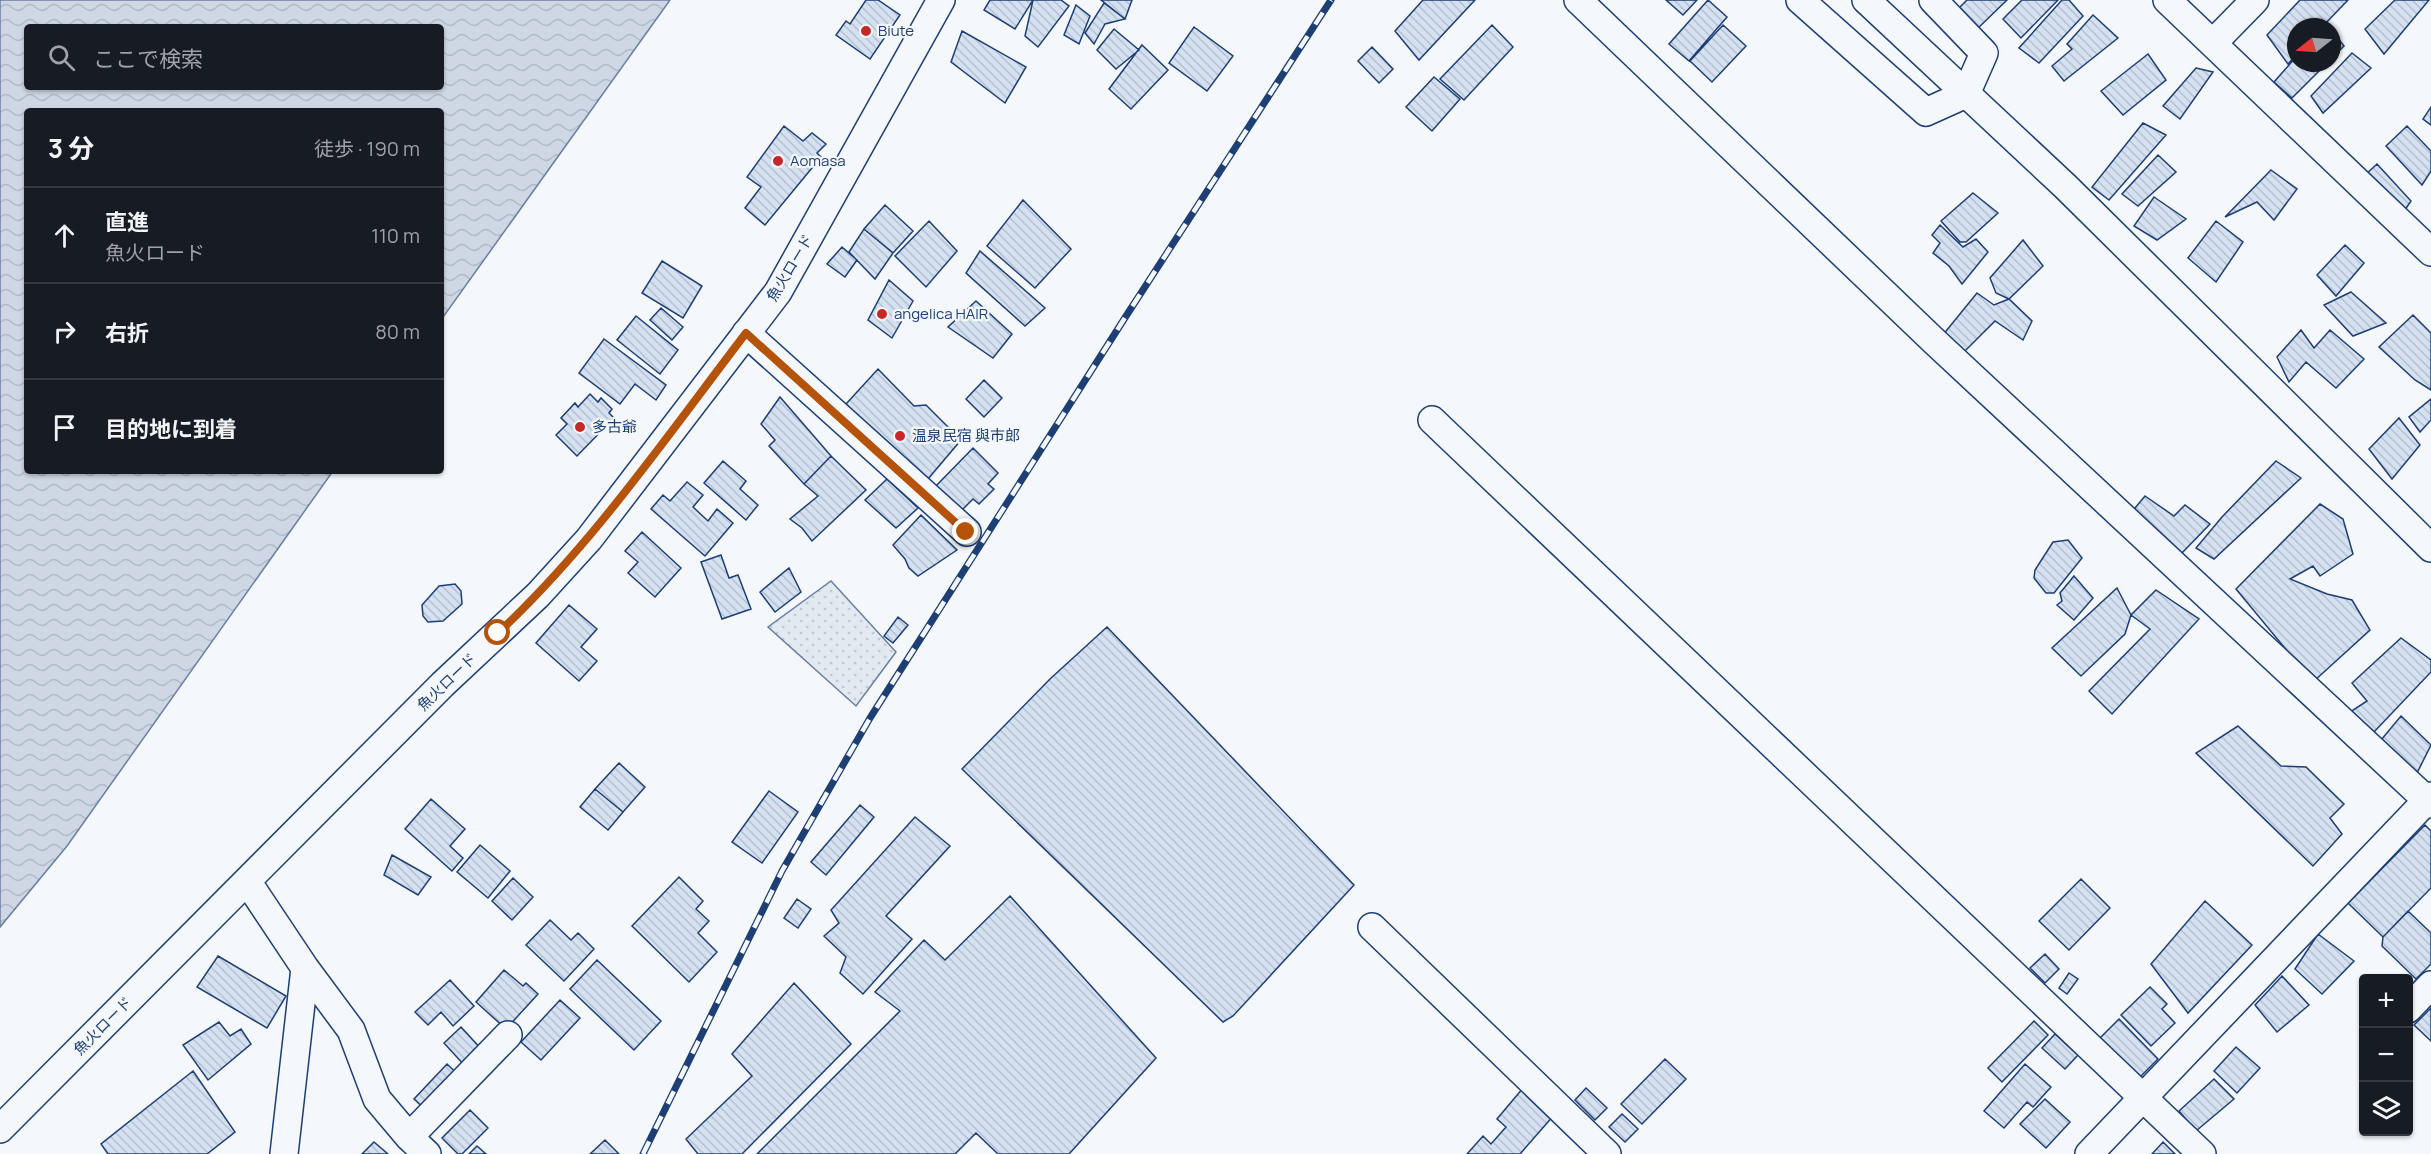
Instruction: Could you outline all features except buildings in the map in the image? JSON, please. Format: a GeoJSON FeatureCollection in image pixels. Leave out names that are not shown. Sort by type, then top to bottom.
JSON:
{"type":"FeatureCollection","features":[{"type":"Feature","properties":{"kind":"street","name":"魚火ロード"},"geometry":{"type":"LineString","coordinates":[[0,1129],[443,684],[538,595],[589,539],[778,292],[941,0]]}},
{"type":"Feature","properties":{"kind":"street"},"geometry":{"type":"LineString","coordinates":[[1580,0],[1943,349],[2430,800],[2089,1154]]}},
{"type":"Feature","properties":{"kind":"street"},"geometry":{"type":"LineString","coordinates":[[1800,0],[1926,112],[1966,94],[1984,53],[1932,0]]}},
{"type":"Feature","properties":{"kind":"street"},"geometry":{"type":"LineString","coordinates":[[1866,0],[2065,186],[2431,548]]}},
{"type":"Feature","properties":{"kind":"street"},"geometry":{"type":"LineString","coordinates":[[2167,0],[2214,42],[2431,252]]}},
{"type":"Feature","properties":{"kind":"street"},"geometry":{"type":"LineString","coordinates":[[2214,42],[2255,0]]}},
{"type":"Feature","properties":{"kind":"street"},"geometry":{"type":"LineString","coordinates":[[746,333],[966,532]]}},
{"type":"Feature","properties":{"kind":"street"},"geometry":{"type":"LineString","coordinates":[[1432,420],[2202,1154]]}},
{"type":"Feature","properties":{"kind":"street"},"geometry":{"type":"LineString","coordinates":[[247,881],[305,968],[351,1030],[377,1099],[418,1146],[508,1035]]}},
{"type":"Feature","properties":{"kind":"street"},"geometry":{"type":"LineString","coordinates":[[1372,927],[1607,1154]]}},
{"type":"Feature","properties":{"kind":"street"},"geometry":{"type":"LineString","coordinates":[[284,1154],[305,968]]}},
{"type":"Feature","properties":{"kind":"street"},"geometry":{"type":"LineString","coordinates":[[2413,1005],[2431,985]]}},
{"type":"Feature","properties":{"kind":"shaded area"},"geometry":{"type":"Polygon","coordinates":[[[831,581],[896,652],[856,706],[768,627],[831,581]]]}},
{"type":"Feature","properties":{"kind":"water"},"geometry":{"type":"Polygon","coordinates":[[[0,0],[670,0],[444,316],[444,108],[24,108],[24,474],[331,474],[67,846],[0,927],[0,0]]]}},
{"type":"Feature","properties":{"kind":"railway"},"geometry":{"type":"LineString","coordinates":[[643,1154],[782,871],[870,718],[1331,0]]}},
{"type":"Feature","properties":{"kind":"place","name":"Biute"},"geometry":{"type":"Point","coordinates":[866,31]}},
{"type":"Feature","properties":{"kind":"place","name":"Aomasa"},"geometry":{"type":"Point","coordinates":[778,161]}},
{"type":"Feature","properties":{"kind":"place","name":"angelica HAIR"},"geometry":{"type":"Point","coordinates":[882,314]}},
{"type":"Feature","properties":{"kind":"place","name":"多古爺"},"geometry":{"type":"Point","coordinates":[580,427]}},
{"type":"Feature","properties":{"kind":"place","name":"温泉民宿 與市郎"},"geometry":{"type":"Point","coordinates":[900,436]}},
{"type":"Feature","properties":{"kind":"route"},"geometry":{"type":"LineString","coordinates":[[498,633],[538,595],[589,539],[746,333],[966,532]]}}]}
